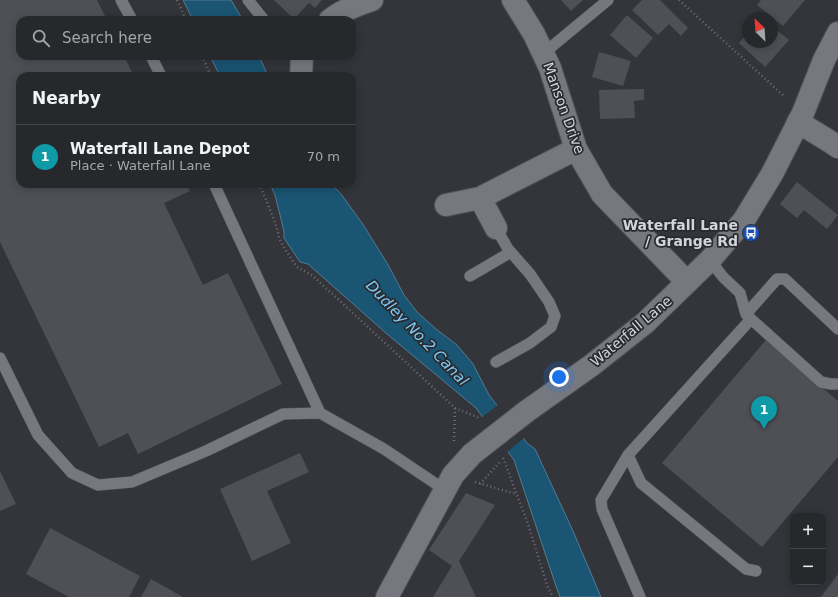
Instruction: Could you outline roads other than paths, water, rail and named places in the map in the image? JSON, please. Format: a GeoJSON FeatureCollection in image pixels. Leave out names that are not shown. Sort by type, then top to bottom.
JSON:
{"type":"FeatureCollection","features":[{"type":"Feature","properties":{"kind":"street"},"geometry":{"type":"LineString","coordinates":[[334,16],[372,0]]}},
{"type":"Feature","properties":{"kind":"street","name":"Manson Drive"},"geometry":{"type":"LineString","coordinates":[[512,0],[534,34],[544,53],[576,149],[602,194],[687,282]]}},
{"type":"Feature","properties":{"kind":"street","name":"Waterfall Lane"},"geometry":{"type":"LineString","coordinates":[[387,597],[449,482],[472,454],[527,411],[592,365],[645,323],[710,260],[744,220],[772,174],[800,117],[824,60],[838,32]]}},
{"type":"Feature","properties":{"kind":"street"},"geometry":{"type":"LineString","coordinates":[[301,72],[302,60]]}},
{"type":"Feature","properties":{"kind":"street"},"geometry":{"type":"LineString","coordinates":[[800,117],[838,147]]}},
{"type":"Feature","properties":{"kind":"street"},"geometry":{"type":"LineString","coordinates":[[446,205],[480,198],[576,149]]}},
{"type":"Feature","properties":{"kind":"street"},"geometry":{"type":"LineString","coordinates":[[480,198],[496,228]]}},
{"type":"Feature","properties":{"kind":"lane"},"geometry":{"type":"LineString","coordinates":[[121,0],[130,16]]}},
{"type":"Feature","properties":{"kind":"lane"},"geometry":{"type":"LineString","coordinates":[[248,0],[261,16]]}},
{"type":"Feature","properties":{"kind":"lane"},"geometry":{"type":"LineString","coordinates":[[544,53],[608,0]]}},
{"type":"Feature","properties":{"kind":"lane"},"geometry":{"type":"LineString","coordinates":[[153,60],[160,72]]}},
{"type":"Feature","properties":{"kind":"lane"},"geometry":{"type":"LineString","coordinates":[[216,188],[320,413]]}},
{"type":"Feature","properties":{"kind":"lane"},"geometry":{"type":"LineString","coordinates":[[496,228],[510,252],[530,274],[549,302],[555,316],[551,327],[546,331],[530,343],[496,362]]}},
{"type":"Feature","properties":{"kind":"lane"},"geometry":{"type":"LineString","coordinates":[[470,276],[510,252]]}},
{"type":"Feature","properties":{"kind":"lane"},"geometry":{"type":"LineString","coordinates":[[710,260],[723,277],[740,293],[748,317],[821,382],[838,384]]}},
{"type":"Feature","properties":{"kind":"lane"},"geometry":{"type":"LineString","coordinates":[[640,597],[602,509],[601,500],[628,455],[748,317],[777,279],[785,279],[838,329]]}},
{"type":"Feature","properties":{"kind":"lane"},"geometry":{"type":"LineString","coordinates":[[0,358],[38,435],[72,473],[98,485],[132,482],[206,450],[283,414],[320,413],[384,449],[449,482]]}},
{"type":"Feature","properties":{"kind":"lane"},"geometry":{"type":"LineString","coordinates":[[628,455],[641,483],[746,569],[756,571]]}},
{"type":"Feature","properties":{"kind":"water"},"geometry":{"type":"Polygon","coordinates":[[[183,0],[231,0],[241,16],[191,16],[183,0]]]}},
{"type":"Feature","properties":{"kind":"water"},"geometry":{"type":"Polygon","coordinates":[[[212,60],[261,60],[266,72],[218,72],[212,60]]]}},
{"type":"Feature","properties":{"kind":"water","name":"Dudley No.2 Canal"},"geometry":{"type":"Polygon","coordinates":[[[272,188],[335,188],[341,194],[362,223],[387,263],[404,295],[417,312],[457,345],[473,364],[489,395],[527,443],[535,449],[573,531],[601,597],[560,597],[514,460],[476,408],[387,334],[308,264],[300,262],[284,238],[284,232],[272,188]]]}},
{"type":"Feature","properties":{"kind":"place","name":"Waterfall Lane / Grange Rd"},"geometry":{"type":"Point","coordinates":[751,233]}},
{"type":"Feature","properties":{"kind":"place","name":"Waterfall Lane Depot"},"geometry":{"type":"Point","coordinates":[764,429]}}]}
